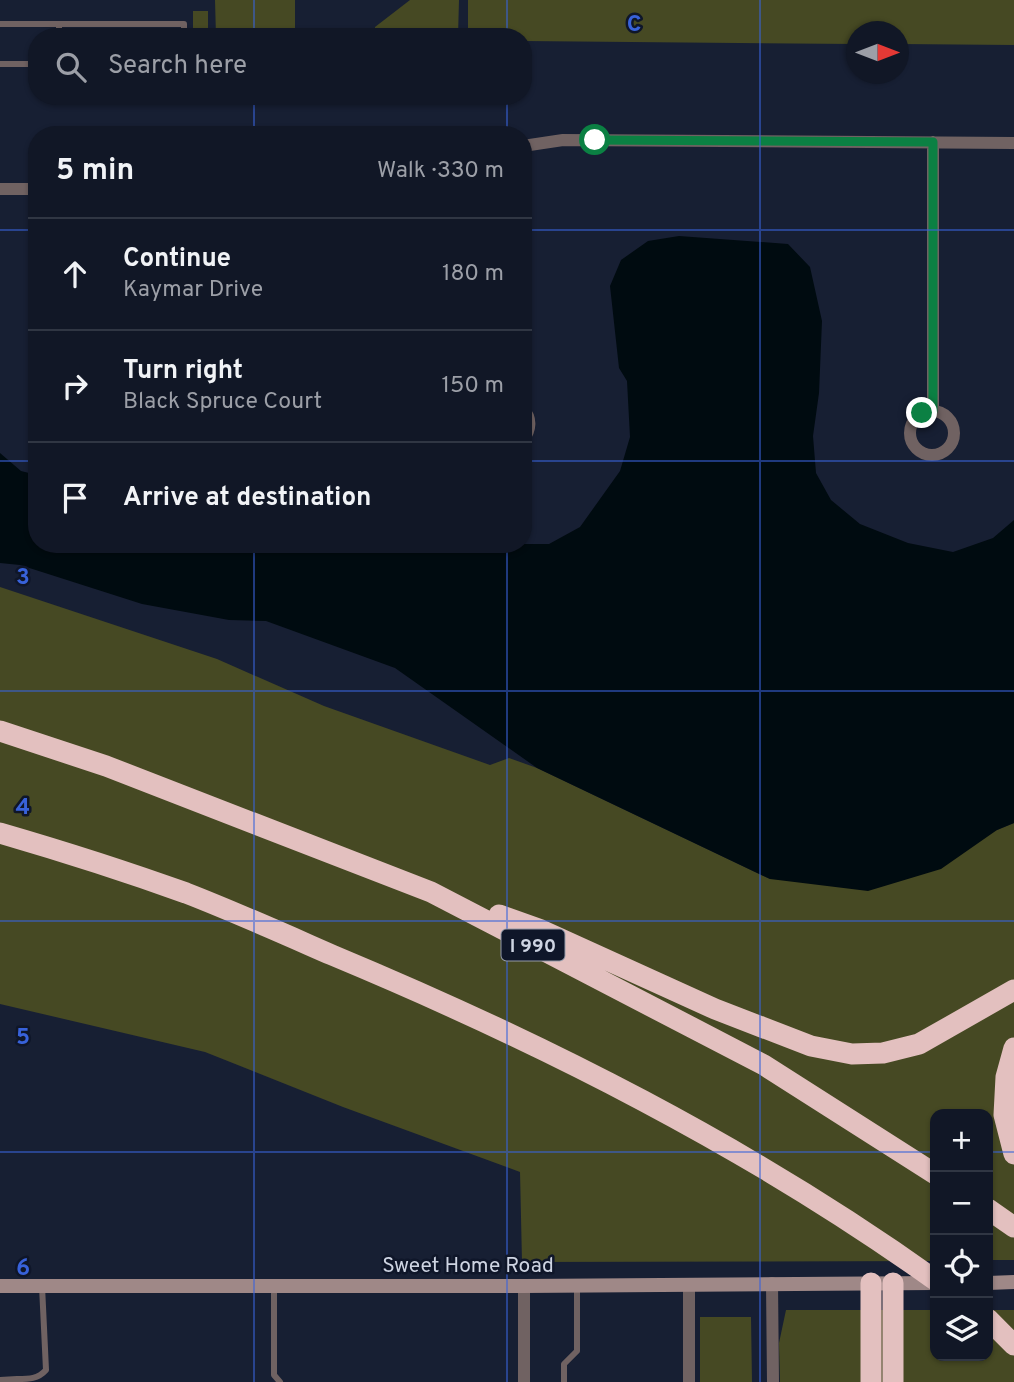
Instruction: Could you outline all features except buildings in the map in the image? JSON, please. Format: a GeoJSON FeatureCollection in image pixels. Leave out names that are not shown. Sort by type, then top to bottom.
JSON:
{"type":"FeatureCollection","features":[{"type":"Feature","properties":{"kind":"highway","name":"I 990"},"geometry":{"type":"LineString","coordinates":[[0,731],[106,766],[431,892],[764,1065],[932,1172]]}},
{"type":"Feature","properties":{"kind":"highway"},"geometry":{"type":"LineString","coordinates":[[0,833],[186,893],[419,992],[613,1083],[757,1164],[888,1247],[930,1278]]}},
{"type":"Feature","properties":{"kind":"highway"},"geometry":{"type":"LineString","coordinates":[[431,892],[541,930],[715,1009],[811,1046],[831,1051],[875,1053],[919,1044],[1014,990]]}},
{"type":"Feature","properties":{"kind":"highway"},"geometry":{"type":"LineString","coordinates":[[1014,1048],[1006,1077],[1004,1115],[1014,1154]]}},
{"type":"Feature","properties":{"kind":"highway"},"geometry":{"type":"LineString","coordinates":[[993,1212],[1014,1227]]}},
{"type":"Feature","properties":{"kind":"highway"},"geometry":{"type":"LineString","coordinates":[[871,1283],[871,1382]]}},
{"type":"Feature","properties":{"kind":"highway"},"geometry":{"type":"LineString","coordinates":[[892,1382],[893,1283]]}},
{"type":"Feature","properties":{"kind":"highway"},"geometry":{"type":"LineString","coordinates":[[993,1322],[1014,1337]]}},
{"type":"Feature","properties":{"kind":"highway"},"geometry":{"type":"LineString","coordinates":[[993,1324],[1014,1345]]}},
{"type":"Feature","properties":{"kind":"main road","name":"Sweet Home Road"},"geometry":{"type":"LineString","coordinates":[[0,1286],[577,1286],[930,1282]]}},
{"type":"Feature","properties":{"kind":"main road"},"geometry":{"type":"LineString","coordinates":[[993,1283],[1014,1283]]}},
{"type":"Feature","properties":{"kind":"street"},"geometry":{"type":"LineString","coordinates":[[532,145],[563,140],[1014,143]]}},
{"type":"Feature","properties":{"kind":"street"},"geometry":{"type":"LineString","coordinates":[[933,142],[933,411]]}},
{"type":"Feature","properties":{"kind":"street"},"geometry":{"type":"LineString","coordinates":[[0,189],[28,189]]}},
{"type":"Feature","properties":{"kind":"street"},"geometry":{"type":"LineString","coordinates":[[772,1283],[773,1382]]}},
{"type":"Feature","properties":{"kind":"street"},"geometry":{"type":"LineString","coordinates":[[689,1284],[689,1382]]}},
{"type":"Feature","properties":{"kind":"street"},"geometry":{"type":"LineString","coordinates":[[524,1286],[524,1382]]}},
{"type":"Feature","properties":{"kind":"lane"},"geometry":{"type":"LineString","coordinates":[[0,24],[184,24],[184,28]]}},
{"type":"Feature","properties":{"kind":"lane"},"geometry":{"type":"LineString","coordinates":[[0,64],[28,64]]}},
{"type":"Feature","properties":{"kind":"lane"},"geometry":{"type":"LineString","coordinates":[[0,1380],[32,1379],[46,1370],[42,1286]]}},
{"type":"Feature","properties":{"kind":"lane"},"geometry":{"type":"LineString","coordinates":[[274,1286],[274,1375],[280,1382]]}},
{"type":"Feature","properties":{"kind":"lane"},"geometry":{"type":"LineString","coordinates":[[565,1382],[565,1364],[577,1351],[577,1286]]}},
{"type":"Feature","properties":{"kind":"green space"},"geometry":{"type":"Polygon","coordinates":[[[215,0],[295,0],[295,28],[216,28],[215,0]]]}},
{"type":"Feature","properties":{"kind":"green space"},"geometry":{"type":"Polygon","coordinates":[[[410,0],[459,0],[458,28],[375,27],[410,0]]]}},
{"type":"Feature","properties":{"kind":"green space"},"geometry":{"type":"Polygon","coordinates":[[[468,0],[1014,0],[1014,45],[909,44],[909,21],[846,21],[846,44],[532,41],[532,28],[468,28],[468,0]]]}},
{"type":"Feature","properties":{"kind":"green space"},"geometry":{"type":"Polygon","coordinates":[[[193,11],[208,11],[208,28],[193,28],[193,11]]]}},
{"type":"Feature","properties":{"kind":"green space"},"geometry":{"type":"Polygon","coordinates":[[[0,587],[217,659],[324,706],[490,765],[509,758],[537,768],[770,879],[997,830],[1014,823],[1014,1260],[993,1260],[993,1109],[930,1109],[930,1261],[522,1262],[520,1172],[343,1107],[205,1052],[0,1004],[0,587]]]}},
{"type":"Feature","properties":{"kind":"green space"},"geometry":{"type":"Polygon","coordinates":[[[786,1310],[930,1310],[930,1361],[993,1361],[993,1310],[1014,1310],[1014,1382],[780,1382],[779,1343],[786,1310]]]}},
{"type":"Feature","properties":{"kind":"green space"},"geometry":{"type":"Polygon","coordinates":[[[700,1317],[751,1317],[752,1382],[700,1382],[700,1317]]]}},
{"type":"Feature","properties":{"kind":"shaded area"},"geometry":{"type":"Polygon","coordinates":[[[679,236],[788,244],[810,267],[822,321],[819,393],[813,436],[816,473],[831,500],[860,524],[908,543],[953,552],[993,538],[1014,520],[1014,823],[997,830],[941,869],[868,891],[770,879],[537,768],[395,668],[266,621],[229,620],[142,604],[20,565],[0,563],[0,453],[21,471],[28,473],[28,553],[532,553],[532,544],[549,544],[580,527],[620,471],[630,437],[627,381],[619,368],[610,286],[621,260],[648,241],[679,236]]]}},
{"type":"Feature","properties":{"kind":"route"},"geometry":{"type":"LineString","coordinates":[[595,140],[933,142],[933,411],[922,413]]}}]}
